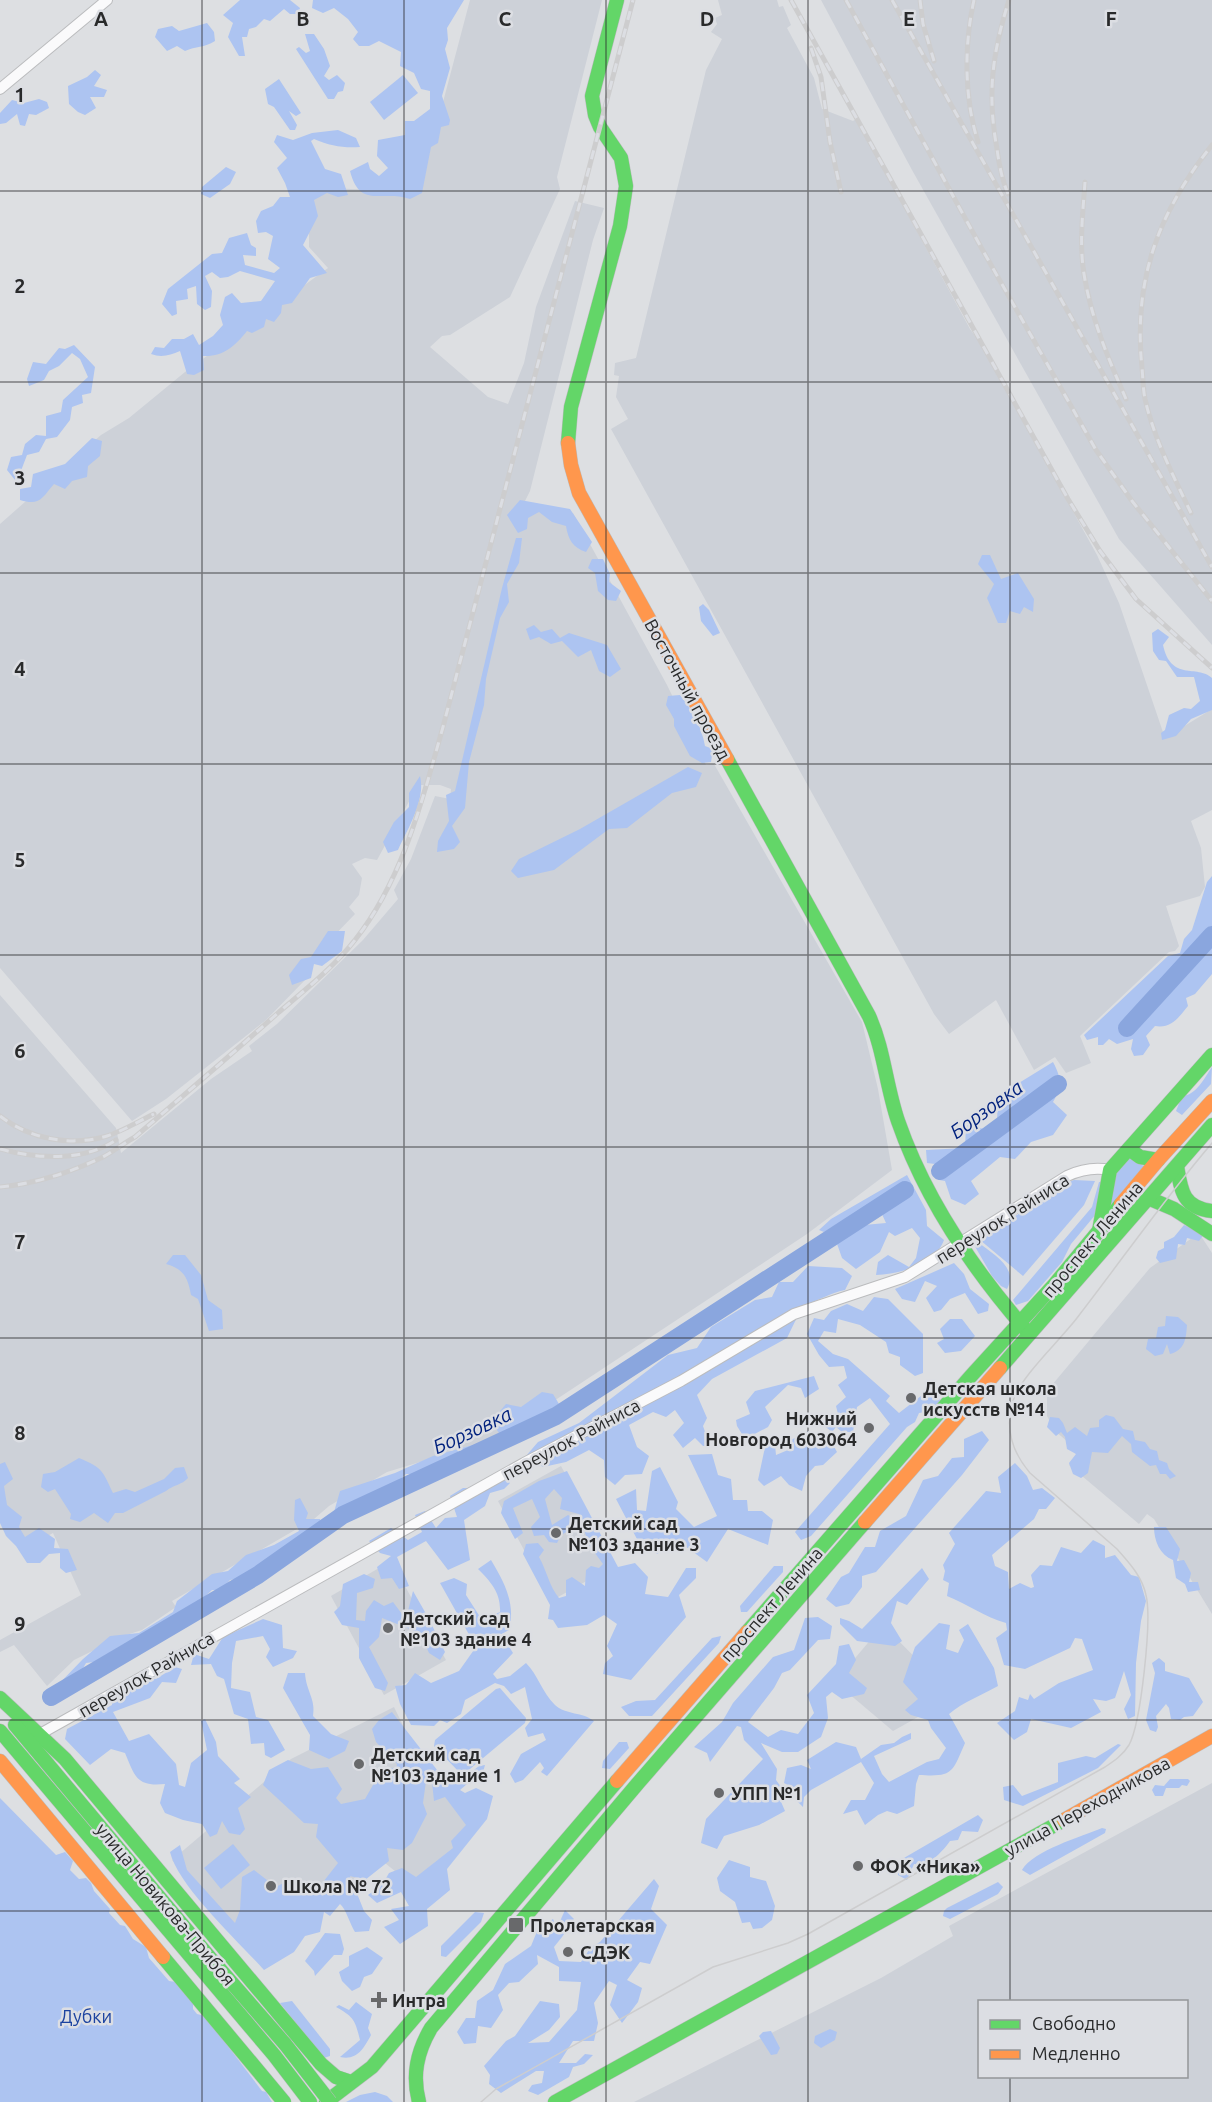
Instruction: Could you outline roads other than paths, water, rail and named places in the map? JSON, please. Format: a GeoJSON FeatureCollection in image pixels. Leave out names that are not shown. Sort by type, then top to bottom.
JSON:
{"type":"FeatureCollection","features":[{"type":"Feature","properties":{"kind":"main road","name":"Восточный проезд"},"geometry":{"type":"LineString","coordinates":[[617,0],[592,96],[595,115],[600,127],[621,158],[626,186],[620,226],[571,407],[568,442],[572,471],[579,493],[861,999],[876,1031],[897,1119],[910,1157],[936,1207],[1002,1304],[1030,1335]]}},
{"type":"Feature","properties":{"kind":"main road"},"geometry":{"type":"LineString","coordinates":[[1099,1232],[1110,1170],[1212,1055]]}},
{"type":"Feature","properties":{"kind":"main road","name":"проспект Ленина"},"geometry":{"type":"LineString","coordinates":[[328,2102],[372,2067],[540,1869],[1212,1101]]}},
{"type":"Feature","properties":{"kind":"main road","name":"проспект Ленина"},"geometry":{"type":"LineString","coordinates":[[419,2102],[415,2065],[418,2051],[431,2028],[639,1782],[1212,1125]]}},
{"type":"Feature","properties":{"kind":"main road"},"geometry":{"type":"LineString","coordinates":[[1129,1149],[1140,1157],[1158,1160]]}},
{"type":"Feature","properties":{"kind":"main road"},"geometry":{"type":"LineString","coordinates":[[1177,1166],[1179,1181],[1187,1202],[1203,1211],[1212,1211]]}},
{"type":"Feature","properties":{"kind":"main road"},"geometry":{"type":"LineString","coordinates":[[1148,1198],[1174,1209],[1212,1234]]}},
{"type":"Feature","properties":{"kind":"main road"},"geometry":{"type":"LineString","coordinates":[[0,1698],[65,1759],[321,2064],[336,2077],[351,2082]]}},
{"type":"Feature","properties":{"kind":"main road","name":"улица Новикова-Прибоя"},"geometry":{"type":"LineString","coordinates":[[0,1707],[203,1950],[285,2044],[328,2102]]}},
{"type":"Feature","properties":{"kind":"main road","name":"улица Новикова-Прибоя"},"geometry":{"type":"LineString","coordinates":[[0,1731],[274,2055],[310,2102]]}},
{"type":"Feature","properties":{"kind":"main road","name":"улица Переходникова"},"geometry":{"type":"LineString","coordinates":[[555,2102],[900,1912],[1212,1736]]}},
{"type":"Feature","properties":{"kind":"main road"},"geometry":{"type":"LineString","coordinates":[[0,1761],[284,2102]]}},
{"type":"Feature","properties":{"kind":"street"},"geometry":{"type":"LineString","coordinates":[[0,89],[107,0]]}},
{"type":"Feature","properties":{"kind":"street","name":"переулок Райниса"},"geometry":{"type":"LineString","coordinates":[[40,1734],[524,1463],[681,1381],[794,1314],[905,1277],[1075,1172],[1097,1168],[1110,1170]]}},
{"type":"Feature","properties":{"kind":"waterway","name":"Борзовка"},"geometry":{"type":"LineString","coordinates":[[1127,1028],[1212,935]]}},
{"type":"Feature","properties":{"kind":"waterway","name":"Борзовка"},"geometry":{"type":"LineString","coordinates":[[940,1171],[1058,1084]]}},
{"type":"Feature","properties":{"kind":"waterway","name":"Борзовка"},"geometry":{"type":"LineString","coordinates":[[51,1697],[258,1575],[343,1515],[556,1416],[905,1190]]}},
{"type":"Feature","properties":{"kind":"tram line"},"geometry":{"type":"LineString","coordinates":[[481,2102],[496,2089],[713,1967],[788,1943],[808,1934],[1105,1767],[1127,1749],[1138,1716],[1144,1671],[1148,1626],[1144,1588],[1134,1570],[1117,1549],[1030,1473],[1019,1457],[1012,1439],[1011,1411],[1017,1391],[1024,1380],[1073,1324],[1161,1206],[1212,1143]]}},
{"type":"Feature","properties":{"kind":"railway"},"geometry":{"type":"LineString","coordinates":[[0,1187],[39,1180],[79,1168],[103,1157],[135,1137],[329,969],[355,940],[386,891],[419,811],[443,727],[633,0]]}},
{"type":"Feature","properties":{"kind":"railway"},"geometry":{"type":"LineString","coordinates":[[791,0],[1068,499],[1100,551],[1136,599],[1212,668]]}},
{"type":"Feature","properties":{"kind":"railway"},"geometry":{"type":"LineString","coordinates":[[846,0],[982,249],[1096,450],[1132,501],[1212,601]]}},
{"type":"Feature","properties":{"kind":"railway"},"geometry":{"type":"LineString","coordinates":[[892,0],[1212,567]]}},
{"type":"Feature","properties":{"kind":"railway"},"geometry":{"type":"LineString","coordinates":[[920,0],[923,24],[934,61]]}},
{"type":"Feature","properties":{"kind":"railway"},"geometry":{"type":"LineString","coordinates":[[974,0],[968,35],[967,71],[970,108],[978,142]]}},
{"type":"Feature","properties":{"kind":"railway"},"geometry":{"type":"LineString","coordinates":[[1008,194],[1002,178],[998,155],[992,92],[995,56],[1009,0]]}},
{"type":"Feature","properties":{"kind":"railway"},"geometry":{"type":"LineString","coordinates":[[811,48],[821,77],[830,142],[841,192]]}},
{"type":"Feature","properties":{"kind":"railway"},"geometry":{"type":"LineString","coordinates":[[1191,513],[1171,472],[1149,414],[1143,384],[1140,336],[1146,277],[1153,249],[1177,196],[1212,145]]}},
{"type":"Feature","properties":{"kind":"railway"},"geometry":{"type":"LineString","coordinates":[[1085,182],[1082,251],[1087,290],[1101,338],[1126,399]]}},
{"type":"Feature","properties":{"kind":"railway"},"geometry":{"type":"LineString","coordinates":[[0,1116],[37,1135],[51,1139],[79,1141],[113,1134],[154,1114]]}},
{"type":"Feature","properties":{"kind":"railway"},"geometry":{"type":"LineString","coordinates":[[0,1149],[29,1155],[75,1155],[103,1147],[116,1140]]}},
{"type":"Feature","properties":{"kind":"place","name":"Детская школа искусств №14"},"geometry":{"type":"Point","coordinates":[911,1398]}},
{"type":"Feature","properties":{"kind":"place","name":"Нижний Новгород 603064"},"geometry":{"type":"Point","coordinates":[869,1428]}},
{"type":"Feature","properties":{"kind":"place","name":"Детский сад №103 здание 3"},"geometry":{"type":"Point","coordinates":[556,1533]}},
{"type":"Feature","properties":{"kind":"place","name":"Детский сад №103 здание 4"},"geometry":{"type":"Point","coordinates":[388,1628]}},
{"type":"Feature","properties":{"kind":"place","name":"Детский сад №103 здание 1"},"geometry":{"type":"Point","coordinates":[359,1764]}},
{"type":"Feature","properties":{"kind":"place","name":"УПП №1"},"geometry":{"type":"Point","coordinates":[719,1793]}},
{"type":"Feature","properties":{"kind":"place","name":"ФОК «Ника»"},"geometry":{"type":"Point","coordinates":[858,1866]}},
{"type":"Feature","properties":{"kind":"place","name":"Школа № 72"},"geometry":{"type":"Point","coordinates":[271,1886]}},
{"type":"Feature","properties":{"kind":"place","name":"Пролетарская"},"geometry":{"type":"Point","coordinates":[516,1925]}},
{"type":"Feature","properties":{"kind":"place","name":"СДЭК"},"geometry":{"type":"Point","coordinates":[568,1952]}},
{"type":"Feature","properties":{"kind":"place","name":"Интра"},"geometry":{"type":"Point","coordinates":[379,2000]}},
{"type":"Feature","properties":{"kind":"park label","name":"Дубки"},"geometry":{"type":"Point","coordinates":[86,2016]}}]}
